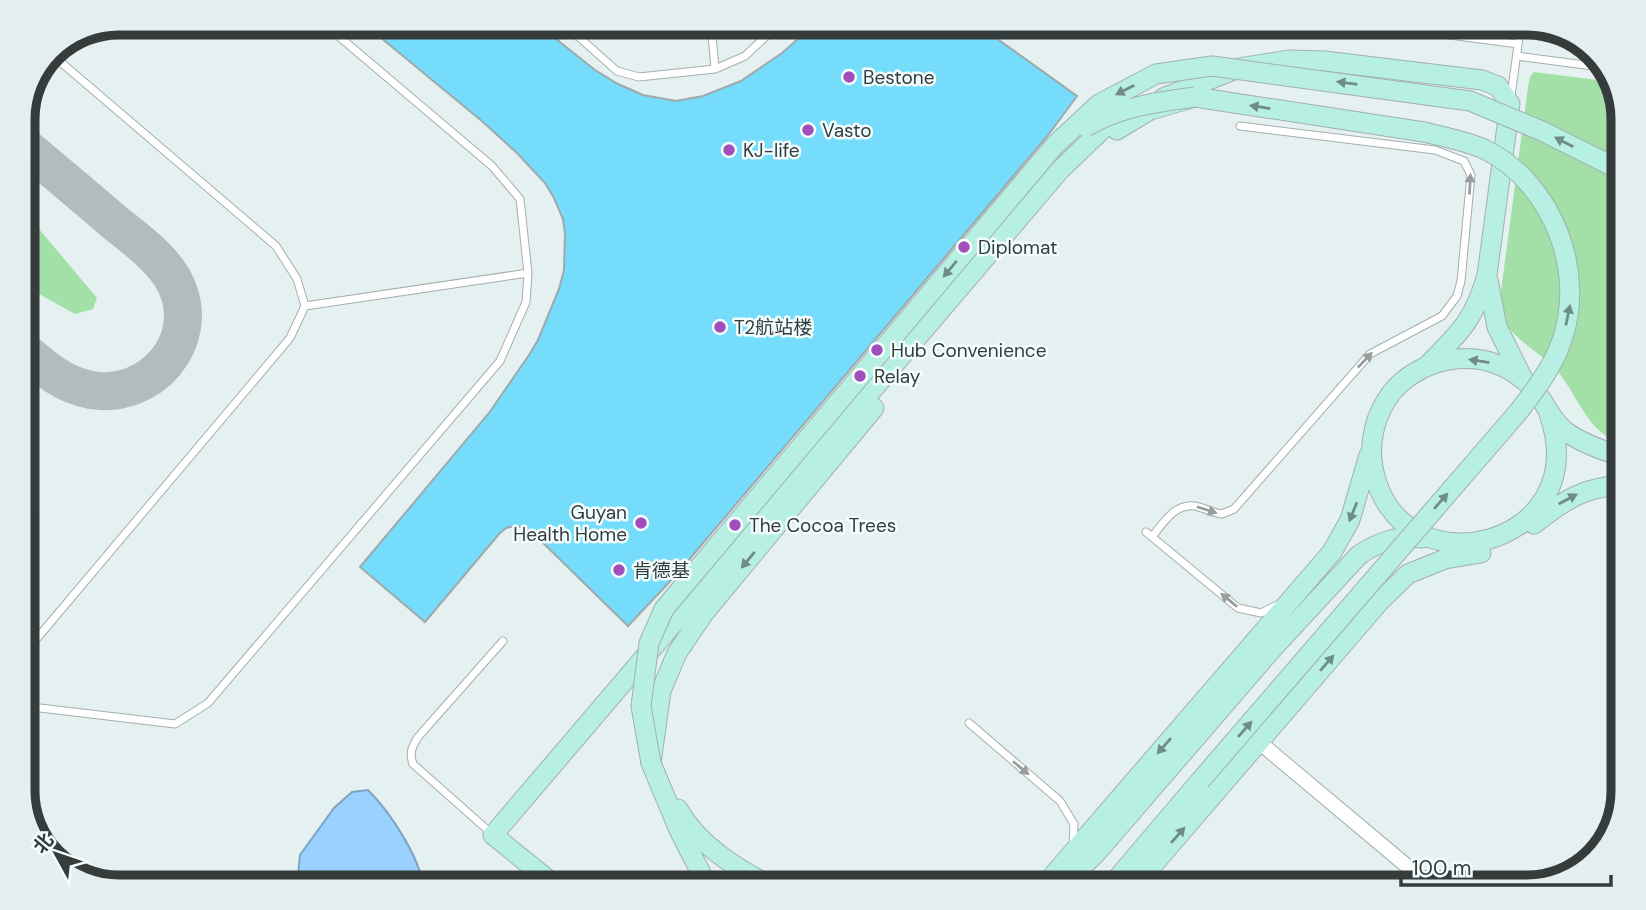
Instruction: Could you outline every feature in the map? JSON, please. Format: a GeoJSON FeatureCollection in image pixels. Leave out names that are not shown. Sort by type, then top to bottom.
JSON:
{"type":"FeatureCollection","features":[{"type":"Feature","properties":{"kind":"main road"},"geometry":{"type":"LineString","coordinates":[[541,875],[493,835],[1060,170],[1107,125],[1149,103],[1239,68],[1289,60],[1324,61],[1482,80],[1498,86],[1510,104],[1488,275],[1471,319],[1427,366],[1403,382],[1388,399],[1378,418],[1350,520],[1332,552],[1053,875]]}},
{"type":"Feature","properties":{"kind":"main road"},"geometry":{"type":"LineString","coordinates":[[702,875],[678,830],[651,763],[641,706],[649,643],[664,609],[1055,145],[1099,104],[1156,74],[1212,66],[1470,101],[1542,131],[1611,167]]}},
{"type":"Feature","properties":{"kind":"main road"},"geometry":{"type":"LineString","coordinates":[[752,875],[726,860],[685,823],[651,763],[661,691],[677,653],[704,612],[1047,200],[1116,131],[1150,110],[1195,97]]}},
{"type":"Feature","properties":{"kind":"main road"},"geometry":{"type":"LineString","coordinates":[[1055,145],[1106,115],[1159,102],[1195,97],[1424,132],[1485,150],[1518,174],[1535,192],[1549,213],[1564,249],[1571,278],[1571,300],[1561,344],[1536,390],[1120,875]]}},
{"type":"Feature","properties":{"kind":"main road"},"geometry":{"type":"LineString","coordinates":[[1074,875],[1359,555],[1376,543],[1400,536],[1474,544],[1512,541],[1528,523],[1551,485],[1557,457],[1555,435],[1549,414],[1542,401],[1523,379],[1497,327],[1488,275]]}},
{"type":"Feature","properties":{"kind":"main road"},"geometry":{"type":"LineString","coordinates":[[1427,366],[1441,361],[1470,359],[1499,365],[1523,379]]}},
{"type":"Feature","properties":{"kind":"main road"},"geometry":{"type":"LineString","coordinates":[[1549,414],[1566,432],[1611,453]]}},
{"type":"Feature","properties":{"kind":"main road"},"geometry":{"type":"LineString","coordinates":[[1371,447],[1374,476],[1379,490],[1395,514],[1418,532],[1445,542]]}},
{"type":"Feature","properties":{"kind":"main road"},"geometry":{"type":"LineString","coordinates":[[1144,875],[1380,601],[1408,574],[1445,559],[1494,550],[1512,541],[1563,500],[1590,489],[1611,486]]}},
{"type":"Feature","properties":{"kind":"main road"},"geometry":{"type":"LineString","coordinates":[[1474,544],[1508,533],[1536,510]]}},
{"type":"Feature","properties":{"kind":"street"},"geometry":{"type":"LineString","coordinates":[[1259,742],[1418,875]]}},
{"type":"Feature","properties":{"kind":"lane"},"geometry":{"type":"LineString","coordinates":[[35,707],[175,724],[208,703],[499,361],[527,302],[528,273],[520,199],[492,166],[337,35]]}},
{"type":"Feature","properties":{"kind":"lane"},"geometry":{"type":"LineString","coordinates":[[576,35],[617,71],[639,77],[715,69],[745,56],[767,35]]}},
{"type":"Feature","properties":{"kind":"lane"},"geometry":{"type":"LineString","coordinates":[[711,35],[715,69]]}},
{"type":"Feature","properties":{"kind":"lane"},"geometry":{"type":"LineString","coordinates":[[1450,35],[1518,44]]}},
{"type":"Feature","properties":{"kind":"lane"},"geometry":{"type":"LineString","coordinates":[[1510,104],[1519,35]]}},
{"type":"Feature","properties":{"kind":"lane"},"geometry":{"type":"LineString","coordinates":[[1517,56],[1592,66]]}},
{"type":"Feature","properties":{"kind":"lane"},"geometry":{"type":"LineString","coordinates":[[35,640],[290,338],[305,306],[298,279],[276,246],[59,61]]}},
{"type":"Feature","properties":{"kind":"lane"},"geometry":{"type":"LineString","coordinates":[[1240,126],[1435,150],[1464,161],[1471,175],[1461,281],[1457,296],[1442,316],[1370,354],[1234,509],[1222,514],[1198,507],[1183,507],[1149,534],[1238,608],[1261,613],[1291,599]]}},
{"type":"Feature","properties":{"kind":"lane"},"geometry":{"type":"LineString","coordinates":[[305,306],[528,273]]}},
{"type":"Feature","properties":{"kind":"lane"},"geometry":{"type":"LineString","coordinates":[[493,835],[413,764],[410,756],[418,737],[503,641]]}},
{"type":"Feature","properties":{"kind":"lane"},"geometry":{"type":"LineString","coordinates":[[969,723],[1060,801],[1074,824],[1073,852]]}},
{"type":"Feature","properties":{"kind":"green space"},"geometry":{"type":"Polygon","coordinates":[[[1534,72],[1601,81],[1607,92],[1611,114],[1611,438],[1593,424],[1559,373],[1509,328],[1499,306],[1530,77],[1534,72]]]}},
{"type":"Feature","properties":{"kind":"green space"},"geometry":{"type":"Polygon","coordinates":[[[35,224],[97,298],[93,309],[75,314],[35,292],[35,224]]]}},
{"type":"Feature","properties":{"kind":"water"},"geometry":{"type":"Polygon","coordinates":[[[368,790],[386,810],[402,835],[421,875],[298,875],[300,855],[334,808],[352,792],[368,790]]]}},
{"type":"Feature","properties":{"kind":"building","name":"T2航站楼"},"geometry":{"type":"Polygon","coordinates":[[[378,35],[551,35],[595,70],[618,84],[643,95],[676,101],[703,96],[741,81],[782,53],[802,35],[992,35],[1077,96],[1049,134],[677,574],[628,626],[537,537],[523,527],[506,528],[499,534],[425,622],[360,567],[489,413],[538,340],[559,289],[564,270],[565,233],[563,219],[554,198],[545,183],[517,153],[378,35]]]}},
{"type":"Feature","properties":{"kind":"taxiway"},"geometry":{"type":"LineString","coordinates":[[35,155],[157,258],[176,285],[182,306],[182,326],[176,345],[166,362],[151,376],[133,386],[113,391],[81,388],[54,375],[35,360]]}},
{"type":"Feature","properties":{"kind":"place","name":"Bestone"},"geometry":{"type":"Point","coordinates":[849,77]}},
{"type":"Feature","properties":{"kind":"place","name":"Vasto"},"geometry":{"type":"Point","coordinates":[808,130]}},
{"type":"Feature","properties":{"kind":"place","name":"KJ-life"},"geometry":{"type":"Point","coordinates":[729,150]}},
{"type":"Feature","properties":{"kind":"place","name":"Diplomat"},"geometry":{"type":"Point","coordinates":[964,247]}},
{"type":"Feature","properties":{"kind":"place","name":"T2航站楼"},"geometry":{"type":"Point","coordinates":[720,327]}},
{"type":"Feature","properties":{"kind":"place","name":"Hub Convenience"},"geometry":{"type":"Point","coordinates":[877,350]}},
{"type":"Feature","properties":{"kind":"place","name":"Relay"},"geometry":{"type":"Point","coordinates":[860,376]}},
{"type":"Feature","properties":{"kind":"place","name":"Guyan Health Home"},"geometry":{"type":"Point","coordinates":[641,523]}},
{"type":"Feature","properties":{"kind":"place","name":"The Cocoa Trees"},"geometry":{"type":"Point","coordinates":[735,525]}},
{"type":"Feature","properties":{"kind":"place","name":"肯德基"},"geometry":{"type":"Point","coordinates":[619,570]}}]}
